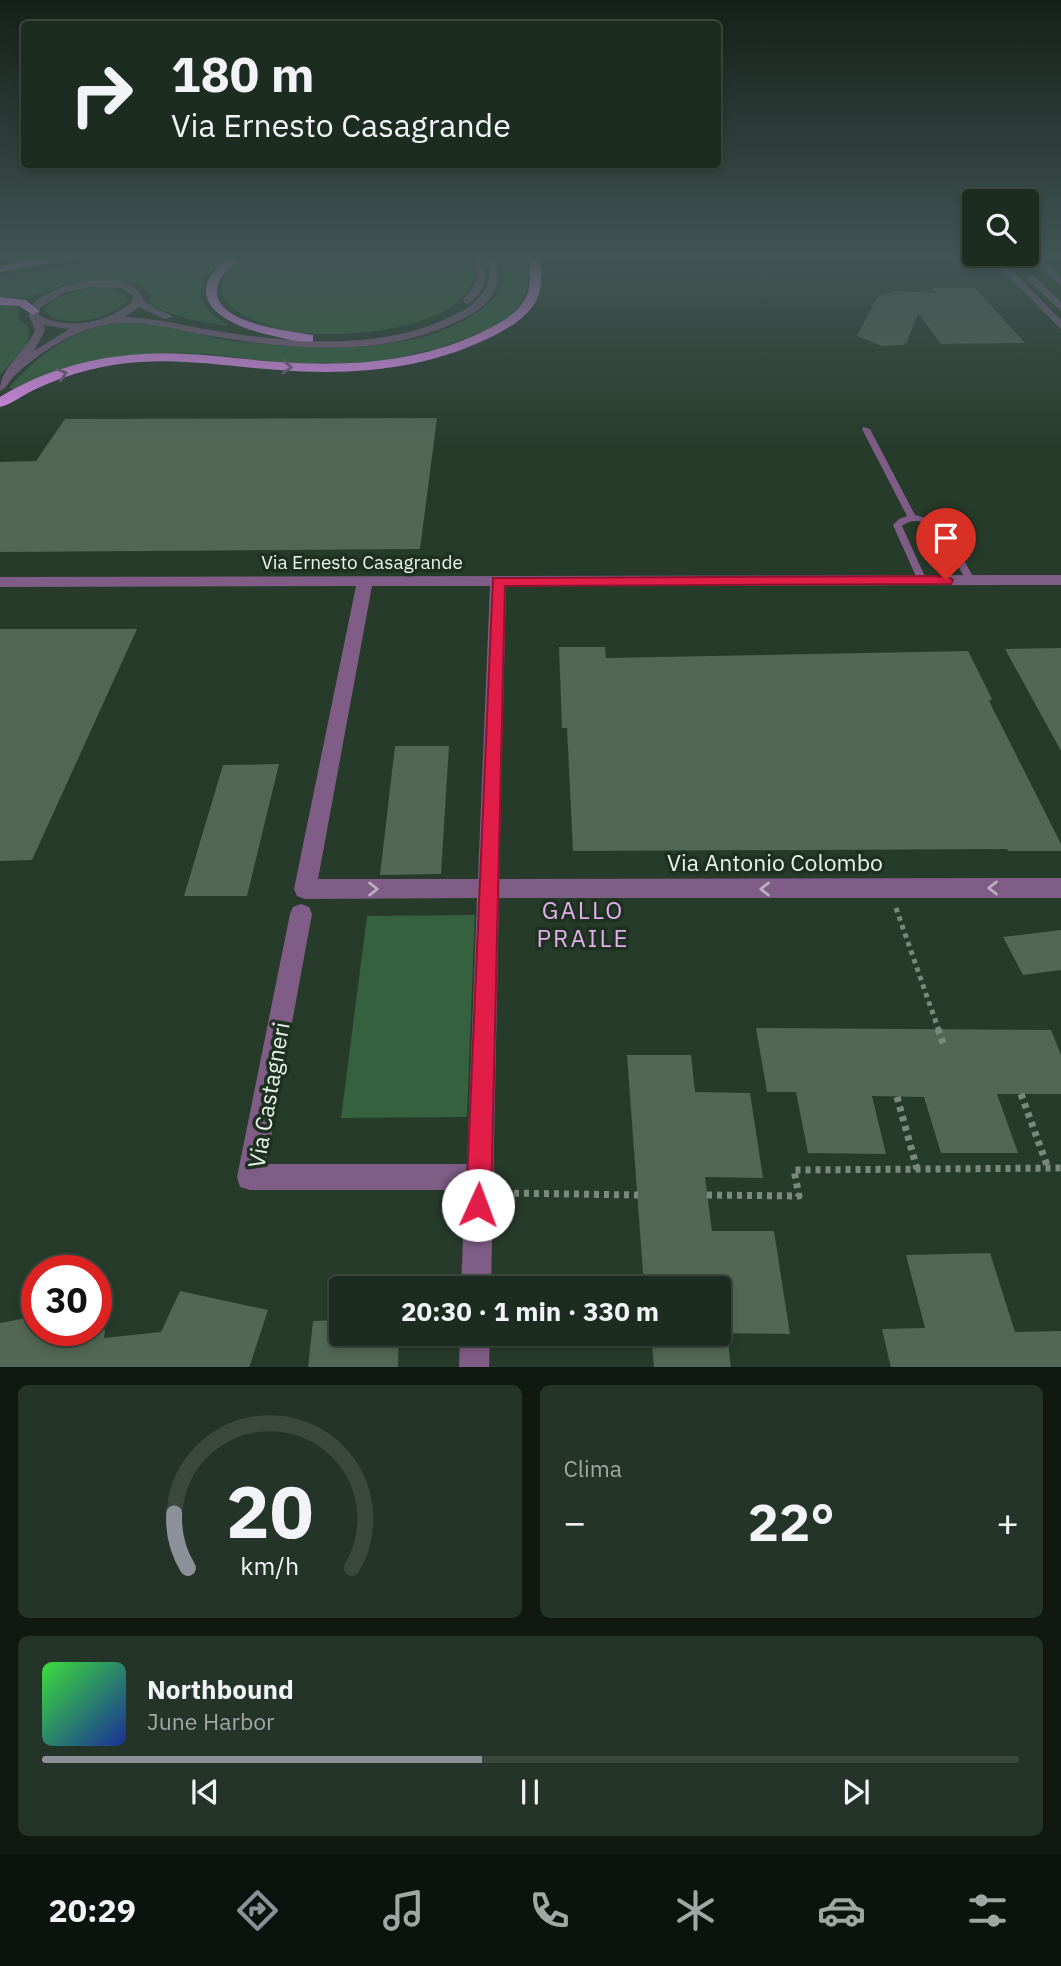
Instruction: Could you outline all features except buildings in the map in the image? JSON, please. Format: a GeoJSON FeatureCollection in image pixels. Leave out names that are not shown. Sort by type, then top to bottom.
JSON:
{"type":"FeatureCollection","features":[{"type":"Feature","properties":{"kind":"highway"},"geometry":{"type":"LineString","coordinates":[[240,322],[252,327],[308,338]]}},
{"type":"Feature","properties":{"kind":"highway"},"geometry":{"type":"LineString","coordinates":[[0,403],[33,384],[67,372],[136,358],[180,357],[281,367],[373,365],[434,354],[485,336],[509,322]]}},
{"type":"Feature","properties":{"kind":"street"},"geometry":{"type":"LineString","coordinates":[[0,387],[37,339],[40,330],[37,322]]}},
{"type":"Feature","properties":{"kind":"street"},"geometry":{"type":"LineString","coordinates":[[47,322],[60,325],[109,322]]}},
{"type":"Feature","properties":{"kind":"street"},"geometry":{"type":"LineString","coordinates":[[12,373],[56,340],[99,322]]}},
{"type":"Feature","properties":{"kind":"street"},"geometry":{"type":"LineString","coordinates":[[149,322],[232,337],[304,344],[376,342],[449,322]]}},
{"type":"Feature","properties":{"kind":"street"},"geometry":{"type":"LineString","coordinates":[[188,322],[240,332],[308,338],[351,337],[390,332],[422,322]]}},
{"type":"Feature","properties":{"kind":"street","name":"Via Ernesto Casagrande"},"geometry":{"type":"LineString","coordinates":[[0,582],[1061,580]]}},
{"type":"Feature","properties":{"kind":"street","name":"Via Castagneri"},"geometry":{"type":"LineString","coordinates":[[365,581],[250,1177],[492,1180]]}},
{"type":"Feature","properties":{"kind":"street"},"geometry":{"type":"LineString","coordinates":[[478,1276],[492,1180],[488,890],[498,581]]}},
{"type":"Feature","properties":{"kind":"street","name":"Via Antonio Colombo"},"geometry":{"type":"LineString","coordinates":[[303,902],[488,890],[1061,888]]}},
{"type":"Feature","properties":{"kind":"street"},"geometry":{"type":"LineString","coordinates":[[474,1367],[475,1346]]}},
{"type":"Feature","properties":{"kind":"lane"},"geometry":{"type":"LineString","coordinates":[[866,429],[912,517]]}},
{"type":"Feature","properties":{"kind":"lane"},"geometry":{"type":"LineString","coordinates":[[922,581],[897,525],[901,520],[912,517],[940,525],[970,580]]}},
{"type":"Feature","properties":{"kind":"path"},"geometry":{"type":"LineString","coordinates":[[890,888],[944,1046]]}},
{"type":"Feature","properties":{"kind":"path"},"geometry":{"type":"LineString","coordinates":[[1021,1094],[1048,1168]]}},
{"type":"Feature","properties":{"kind":"path"},"geometry":{"type":"LineString","coordinates":[[897,1097],[917,1169]]}},
{"type":"Feature","properties":{"kind":"path"},"geometry":{"type":"LineString","coordinates":[[707,1195],[799,1196],[794,1170],[1061,1168]]}},
{"type":"Feature","properties":{"kind":"path"},"geometry":{"type":"LineString","coordinates":[[492,1180],[504,1193],[504,1206]]}},
{"type":"Feature","properties":{"kind":"path"},"geometry":{"type":"LineString","coordinates":[[504,1193],[638,1195]]}},
{"type":"Feature","properties":{"kind":"green space"},"geometry":{"type":"Polygon","coordinates":[[[0,322],[22,322],[30,335],[25,347],[0,375],[0,322]]]}},
{"type":"Feature","properties":{"kind":"green space"},"geometry":{"type":"Polygon","coordinates":[[[203,322],[223,322],[228,325],[203,322]]]}},
{"type":"Feature","properties":{"kind":"green space"},"geometry":{"type":"Polygon","coordinates":[[[258,322],[417,322],[387,329],[342,334],[303,333],[258,322]]]}},
{"type":"Feature","properties":{"kind":"green space"},"geometry":{"type":"Polygon","coordinates":[[[460,322],[500,322],[439,348],[388,359],[311,364],[193,353],[143,354],[86,363],[13,389],[9,388],[58,344],[87,330],[120,323],[149,324],[241,342],[302,347],[369,346],[434,333],[460,322]]]}},
{"type":"Feature","properties":{"kind":"green space"},"geometry":{"type":"Polygon","coordinates":[[[475,915],[467,1117],[341,1118],[367,916],[475,915]]]}},
{"type":"Feature","properties":{"kind":"district","name":"GALLO PRAILE"},"geometry":{"type":"Point","coordinates":[583,924]}},
{"type":"Feature","properties":{"kind":"route"},"geometry":{"type":"LineString","coordinates":[[478,1205],[498,581],[946,580]]}}]}
